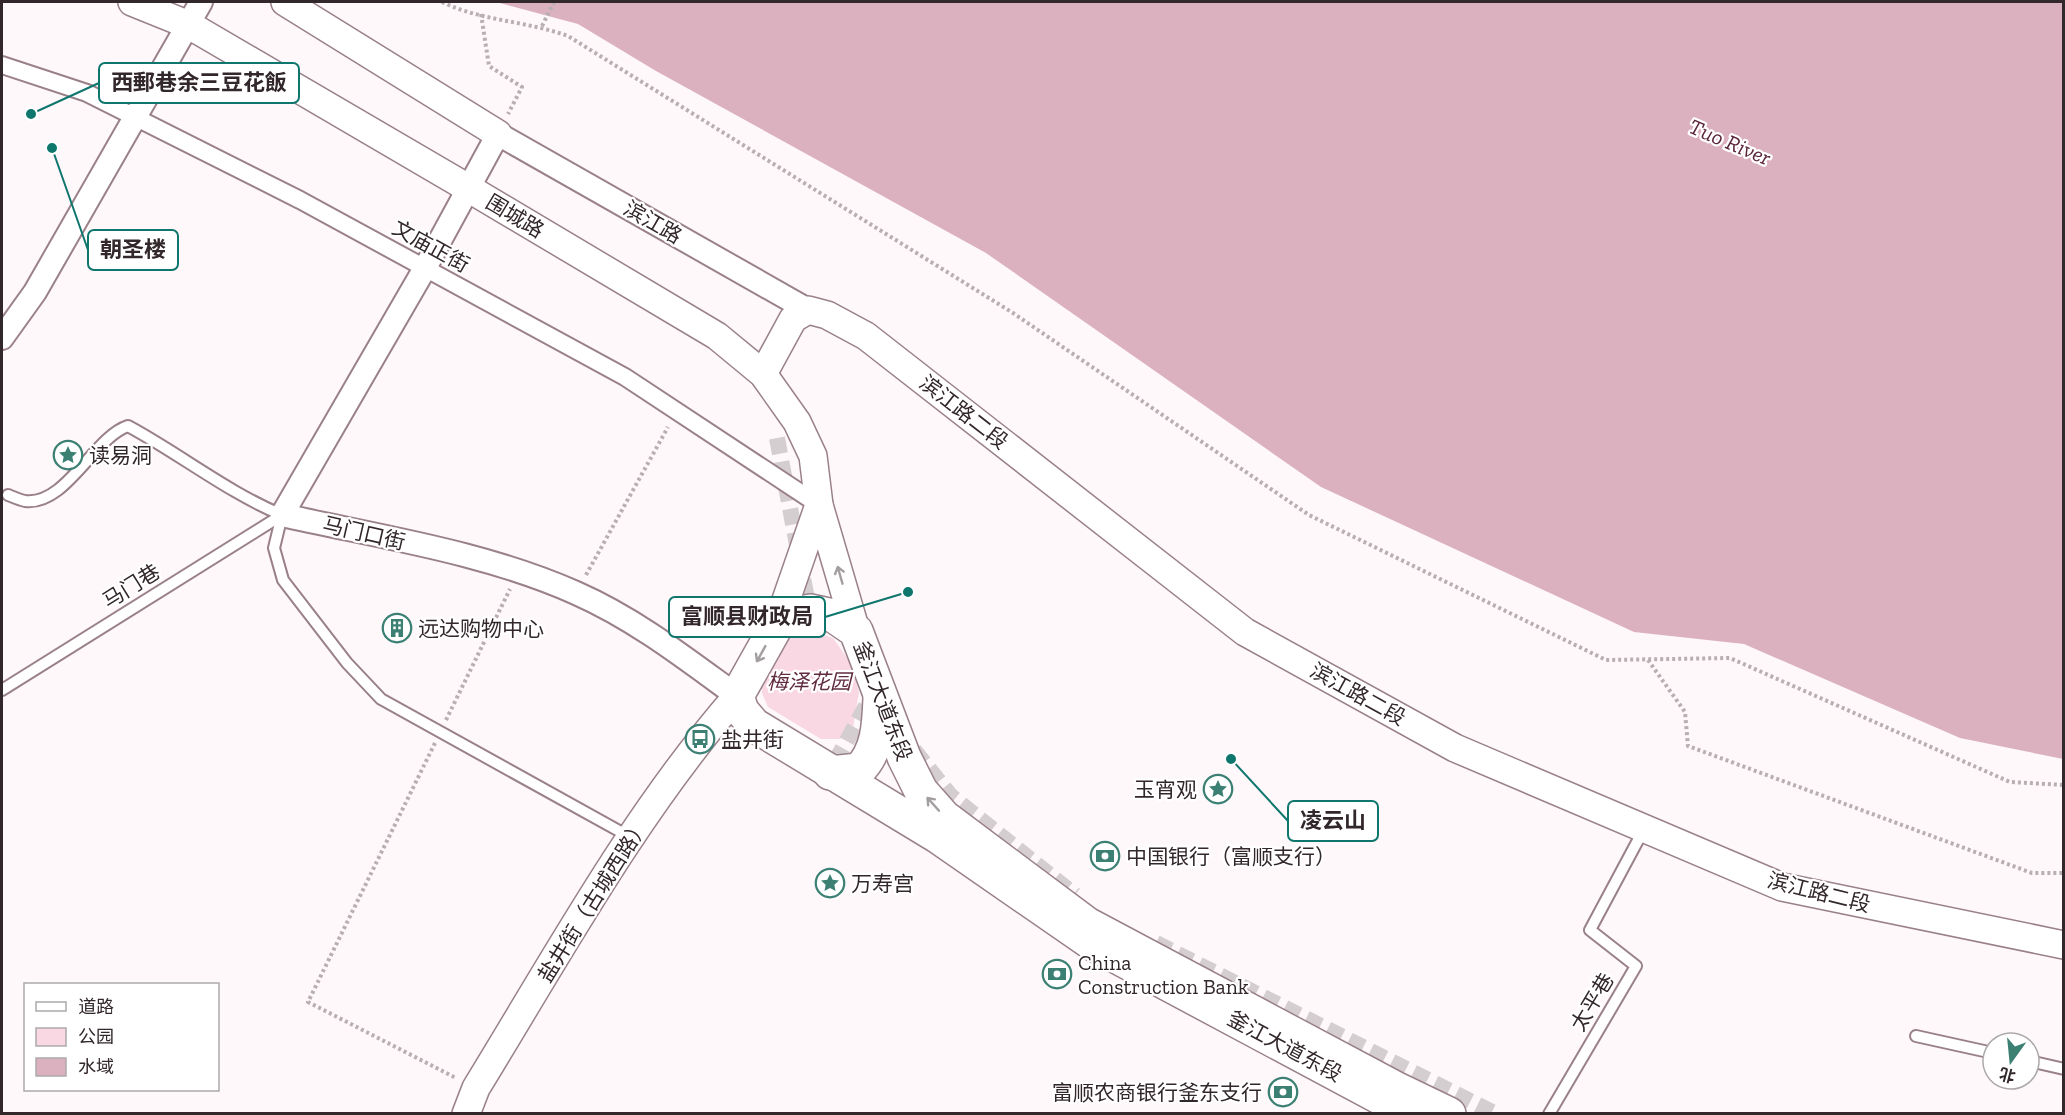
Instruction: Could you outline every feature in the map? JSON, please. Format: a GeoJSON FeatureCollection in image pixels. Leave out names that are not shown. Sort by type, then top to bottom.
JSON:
{"type":"FeatureCollection","features":[{"type":"Feature","properties":{"kind":"main road","name":"釜江大道东段"},"geometry":{"type":"LineString","coordinates":[[778,623],[794,614],[811,611],[834,616],[856,631],[904,757],[921,791],[944,817],[1087,924],[1395,1088],[1449,1113]]}},
{"type":"Feature","properties":{"kind":"main road"},"geometry":{"type":"LineString","coordinates":[[737,696],[778,623]]}},
{"type":"Feature","properties":{"kind":"main road"},"geometry":{"type":"LineString","coordinates":[[830,773],[859,770],[869,759],[876,733],[880,690]]}},
{"type":"Feature","properties":{"kind":"main road","name":"釜江大道东段"},"geometry":{"type":"LineString","coordinates":[[737,696],[742,711],[753,725],[936,836],[1093,944],[1408,1113]]}},
{"type":"Feature","properties":{"kind":"street","name":"围城路"},"geometry":{"type":"LineString","coordinates":[[132,2],[189,26],[468,188],[717,336],[763,374],[797,422],[813,456],[819,505],[856,631]]}},
{"type":"Feature","properties":{"kind":"street"},"geometry":{"type":"LineString","coordinates":[[2,338],[35,292],[201,2]]}},
{"type":"Feature","properties":{"kind":"street"},"geometry":{"type":"LineString","coordinates":[[282,515],[425,268],[498,134],[285,2]]}},
{"type":"Feature","properties":{"kind":"street","name":"文庙正街"},"geometry":{"type":"LineString","coordinates":[[2,65],[87,93],[300,200],[625,377],[819,505]]}},
{"type":"Feature","properties":{"kind":"street","name":"滨江路"},"geometry":{"type":"LineString","coordinates":[[498,134],[808,310]]}},
{"type":"Feature","properties":{"kind":"street"},"geometry":{"type":"LineString","coordinates":[[763,374],[793,319],[808,310]]}},
{"type":"Feature","properties":{"kind":"street","name":"滨江路二段"},"geometry":{"type":"LineString","coordinates":[[808,310],[827,315],[866,336],[1245,632],[1455,748],[1782,887],[2064,945]]}},
{"type":"Feature","properties":{"kind":"street"},"geometry":{"type":"LineString","coordinates":[[778,623],[819,505]]}},
{"type":"Feature","properties":{"kind":"street","name":"马门口街"},"geometry":{"type":"LineString","coordinates":[[282,515],[484,561],[576,593],[652,634],[737,696]]}},
{"type":"Feature","properties":{"kind":"street","name":"盐井街（古城西路）"},"geometry":{"type":"LineString","coordinates":[[466,1113],[476,1088],[631,838],[700,738],[737,696]]}},
{"type":"Feature","properties":{"kind":"lane","name":"马门口街"},"geometry":{"type":"LineString","coordinates":[[8,495],[27,501],[47,497],[81,468],[115,430],[128,426],[172,450],[248,501],[282,515]]}},
{"type":"Feature","properties":{"kind":"lane","name":"马门巷"},"geometry":{"type":"LineString","coordinates":[[2,690],[282,515]]}},
{"type":"Feature","properties":{"kind":"lane"},"geometry":{"type":"LineString","coordinates":[[282,515],[274,549],[283,580],[347,663],[381,699],[439,734],[631,838]]}},
{"type":"Feature","properties":{"kind":"lane","name":"太平巷"},"geometry":{"type":"LineString","coordinates":[[1548,1113],[1636,966],[1590,930],[1644,829]]}},
{"type":"Feature","properties":{"kind":"lane"},"geometry":{"type":"LineString","coordinates":[[1916,1036],[1981,1050]]}},
{"type":"Feature","properties":{"kind":"lane"},"geometry":{"type":"LineString","coordinates":[[2041,1064],[2064,1069]]}},
{"type":"Feature","properties":{"kind":"path"},"geometry":{"type":"LineString","coordinates":[[442,2],[458,10],[542,26],[568,36],[1013,313],[1309,515],[1606,660],[1730,658],[2010,782],[2064,785]]}},
{"type":"Feature","properties":{"kind":"path"},"geometry":{"type":"LineString","coordinates":[[542,26],[554,2]]}},
{"type":"Feature","properties":{"kind":"path"},"geometry":{"type":"LineString","coordinates":[[481,14],[489,66],[522,87],[498,134]]}},
{"type":"Feature","properties":{"kind":"path"},"geometry":{"type":"LineString","coordinates":[[576,593],[677,410]]}},
{"type":"Feature","properties":{"kind":"path"},"geometry":{"type":"LineString","coordinates":[[476,1088],[308,1002],[518,573]]}},
{"type":"Feature","properties":{"kind":"path"},"geometry":{"type":"LineString","coordinates":[[1648,659],[1685,712],[1688,746],[2032,873],[2064,873]]}},
{"type":"Feature","properties":{"kind":"green space","name":"梅泽花园"},"geometry":{"type":"Polygon","coordinates":[[[815,632],[833,638],[850,662],[859,692],[853,728],[840,739],[821,739],[768,707],[762,693],[762,673],[789,635],[815,632]]]}},
{"type":"Feature","properties":{"kind":"water","name":"Tuo River"},"geometry":{"type":"Polygon","coordinates":[[[496,2],[2063,2],[2063,759],[1960,738],[1744,644],[1634,632],[1321,487],[986,253],[656,71],[578,24],[496,2]]]}},
{"type":"Feature","properties":{"kind":"tunnel"},"geometry":{"type":"LineString","coordinates":[[777,438],[810,615]]}},
{"type":"Feature","properties":{"kind":"tunnel"},"geometry":{"type":"LineString","coordinates":[[835,762],[871,697],[870,694]]}},
{"type":"Feature","properties":{"kind":"tunnel"},"geometry":{"type":"LineString","coordinates":[[914,750],[951,796],[1075,895]]}},
{"type":"Feature","properties":{"kind":"tunnel"},"geometry":{"type":"LineString","coordinates":[[1156,943],[1496,1114]]}},
{"type":"Feature","properties":{"kind":"place","name":"西郵巷余三豆花飯"},"geometry":{"type":"Point","coordinates":[31,114]}},
{"type":"Feature","properties":{"kind":"place","name":"朝圣楼"},"geometry":{"type":"Point","coordinates":[52,148]}},
{"type":"Feature","properties":{"kind":"place","name":"读易洞"},"geometry":{"type":"Point","coordinates":[68,455]}},
{"type":"Feature","properties":{"kind":"place","name":"富顺县财政局"},"geometry":{"type":"Point","coordinates":[908,592]}},
{"type":"Feature","properties":{"kind":"place","name":"远达购物中心"},"geometry":{"type":"Point","coordinates":[397,628]}},
{"type":"Feature","properties":{"kind":"place","name":"盐井街"},"geometry":{"type":"Point","coordinates":[700,739]}},
{"type":"Feature","properties":{"kind":"place","name":"凌云山"},"geometry":{"type":"Point","coordinates":[1231,759]}},
{"type":"Feature","properties":{"kind":"place","name":"玉宵观"},"geometry":{"type":"Point","coordinates":[1218,789]}},
{"type":"Feature","properties":{"kind":"place","name":"中国银行（富顺支行）"},"geometry":{"type":"Point","coordinates":[1105,856]}},
{"type":"Feature","properties":{"kind":"place","name":"万寿宫"},"geometry":{"type":"Point","coordinates":[830,883]}},
{"type":"Feature","properties":{"kind":"place","name":"China Construction Bank"},"geometry":{"type":"Point","coordinates":[1057,974]}},
{"type":"Feature","properties":{"kind":"place","name":"富顺农商银行釜东支行"},"geometry":{"type":"Point","coordinates":[1283,1092]}}]}
